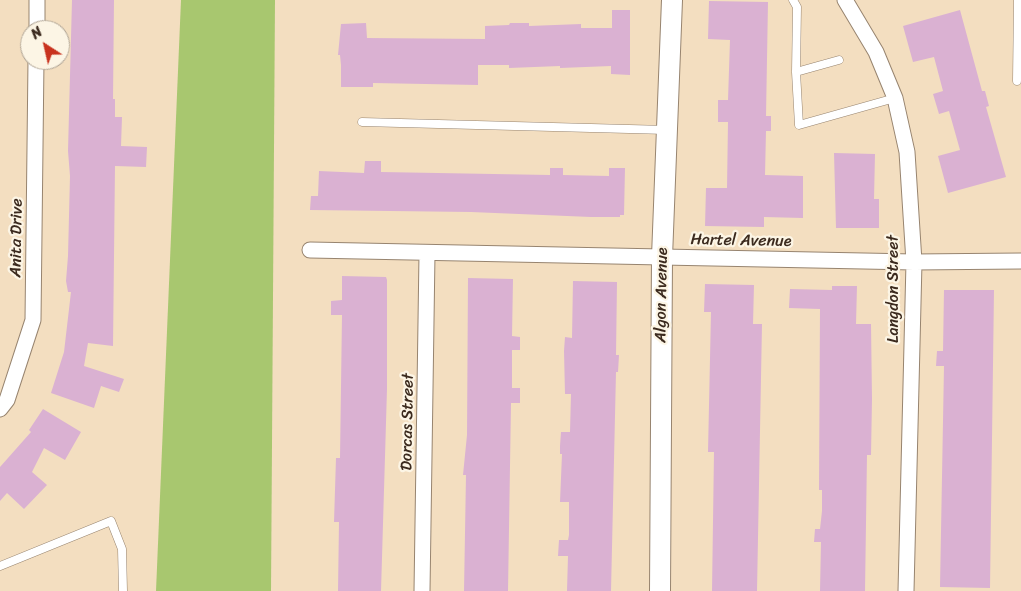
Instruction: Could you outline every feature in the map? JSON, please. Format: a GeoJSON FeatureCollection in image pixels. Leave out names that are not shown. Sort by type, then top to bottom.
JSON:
{"type":"FeatureCollection","features":[{"type":"Feature","properties":{"kind":"street"},"geometry":{"type":"LineString","coordinates":[[37,0],[37,20]]}},
{"type":"Feature","properties":{"kind":"street","name":"Algon Avenue"},"geometry":{"type":"LineString","coordinates":[[660,591],[662,257],[669,130],[672,0]]}},
{"type":"Feature","properties":{"kind":"street","name":"Langdon Street"},"geometry":{"type":"LineString","coordinates":[[845,0],[876,52],[895,98],[907,152],[914,262],[906,591]]}},
{"type":"Feature","properties":{"kind":"street","name":"Anita Drive"},"geometry":{"type":"LineString","coordinates":[[0,409],[7,400],[33,320],[36,70]]}},
{"type":"Feature","properties":{"kind":"street","name":"Hartel Avenue"},"geometry":{"type":"LineString","coordinates":[[310,250],[427,254],[914,262],[1021,261]]}},
{"type":"Feature","properties":{"kind":"street","name":"Dorcas Street"},"geometry":{"type":"LineString","coordinates":[[422,591],[427,254]]}},
{"type":"Feature","properties":{"kind":"lane"},"geometry":{"type":"LineString","coordinates":[[793,0],[797,7],[796,72],[800,124],[895,98]]}},
{"type":"Feature","properties":{"kind":"lane"},"geometry":{"type":"LineString","coordinates":[[1017,81],[1018,0]]}},
{"type":"Feature","properties":{"kind":"lane"},"geometry":{"type":"LineString","coordinates":[[796,72],[839,60]]}},
{"type":"Feature","properties":{"kind":"lane"},"geometry":{"type":"LineString","coordinates":[[362,122],[669,130]]}},
{"type":"Feature","properties":{"kind":"lane"},"geometry":{"type":"LineString","coordinates":[[0,566],[111,520],[122,549],[123,591]]}},
{"type":"Feature","properties":{"kind":"green space"},"geometry":{"type":"Polygon","coordinates":[[[181,0],[275,0],[271,591],[156,591],[181,0]]]}},
{"type":"Feature","properties":{"kind":"building"},"geometry":{"type":"Polygon","coordinates":[[[72,0],[114,0],[113,99],[115,99],[115,117],[122,117],[121,146],[147,147],[146,167],[115,166],[113,346],[88,343],[84,366],[124,379],[119,392],[101,386],[94,408],[51,393],[64,352],[71,292],[68,292],[66,281],[70,176],[68,151],[72,0]]]}},
{"type":"Feature","properties":{"kind":"building"},"geometry":{"type":"Polygon","coordinates":[[[709,1],[768,2],[766,116],[771,116],[771,131],[766,131],[765,175],[803,176],[803,218],[764,217],[764,227],[705,226],[706,188],[727,188],[728,122],[718,122],[718,100],[728,100],[730,40],[708,39],[709,1]]]}},
{"type":"Feature","properties":{"kind":"building"},"geometry":{"type":"Polygon","coordinates":[[[612,10],[630,10],[630,75],[611,74],[611,66],[509,68],[509,65],[478,65],[478,85],[373,83],[373,87],[341,87],[341,65],[340,55],[338,55],[341,24],[366,23],[367,38],[485,39],[485,26],[509,25],[510,23],[529,23],[529,26],[581,24],[581,28],[612,28],[612,10]]]}},
{"type":"Feature","properties":{"kind":"building"},"geometry":{"type":"Polygon","coordinates":[[[960,10],[982,91],[985,91],[989,106],[986,107],[1006,177],[948,193],[938,156],[960,150],[949,111],[939,114],[933,94],[943,91],[934,57],[913,62],[903,26],[960,10]]]}},
{"type":"Feature","properties":{"kind":"building"},"geometry":{"type":"Polygon","coordinates":[[[834,153],[875,154],[874,199],[879,199],[879,228],[836,228],[834,153]]]}},
{"type":"Feature","properties":{"kind":"building"},"geometry":{"type":"Polygon","coordinates":[[[365,161],[381,161],[381,172],[550,175],[550,168],[563,168],[563,175],[609,176],[609,168],[625,168],[624,215],[620,215],[620,217],[591,217],[471,212],[310,210],[311,196],[318,196],[319,171],[364,173],[365,161]]]}},
{"type":"Feature","properties":{"kind":"building"},"geometry":{"type":"Polygon","coordinates":[[[342,276],[386,277],[387,280],[387,389],[381,591],[338,591],[339,522],[334,522],[336,458],[340,458],[342,315],[331,315],[331,301],[342,300],[342,276]]]}},
{"type":"Feature","properties":{"kind":"building"},"geometry":{"type":"Polygon","coordinates":[[[468,278],[513,279],[512,336],[520,337],[520,350],[512,350],[512,388],[520,388],[520,403],[511,403],[508,591],[464,591],[466,475],[463,475],[467,435],[468,278]]]}},
{"type":"Feature","properties":{"kind":"building"},"geometry":{"type":"Polygon","coordinates":[[[573,281],[617,282],[616,355],[619,355],[618,372],[616,372],[611,591],[567,591],[568,556],[558,556],[559,540],[568,540],[569,535],[569,502],[560,502],[562,454],[560,454],[560,446],[561,432],[570,432],[571,394],[565,394],[564,351],[565,337],[572,338],[573,281]]]}},
{"type":"Feature","properties":{"kind":"building"},"geometry":{"type":"Polygon","coordinates":[[[705,284],[754,285],[753,324],[762,324],[757,591],[712,591],[714,452],[708,452],[711,312],[704,312],[705,284]]]}},
{"type":"Feature","properties":{"kind":"building"},"geometry":{"type":"Polygon","coordinates":[[[832,286],[857,286],[856,324],[871,324],[871,455],[867,455],[865,591],[820,591],[821,542],[814,542],[815,529],[820,529],[822,511],[822,490],[819,490],[820,309],[789,308],[790,289],[832,290],[832,286]]]}},
{"type":"Feature","properties":{"kind":"building"},"geometry":{"type":"Polygon","coordinates":[[[944,290],[994,290],[990,588],[940,587],[944,366],[936,366],[937,351],[943,351],[944,290]]]}},
{"type":"Feature","properties":{"kind":"building"},"geometry":{"type":"Polygon","coordinates":[[[43,409],[81,432],[65,460],[44,448],[32,472],[47,485],[24,509],[7,493],[0,501],[0,467],[31,432],[29,430],[43,409]]]}}]}
